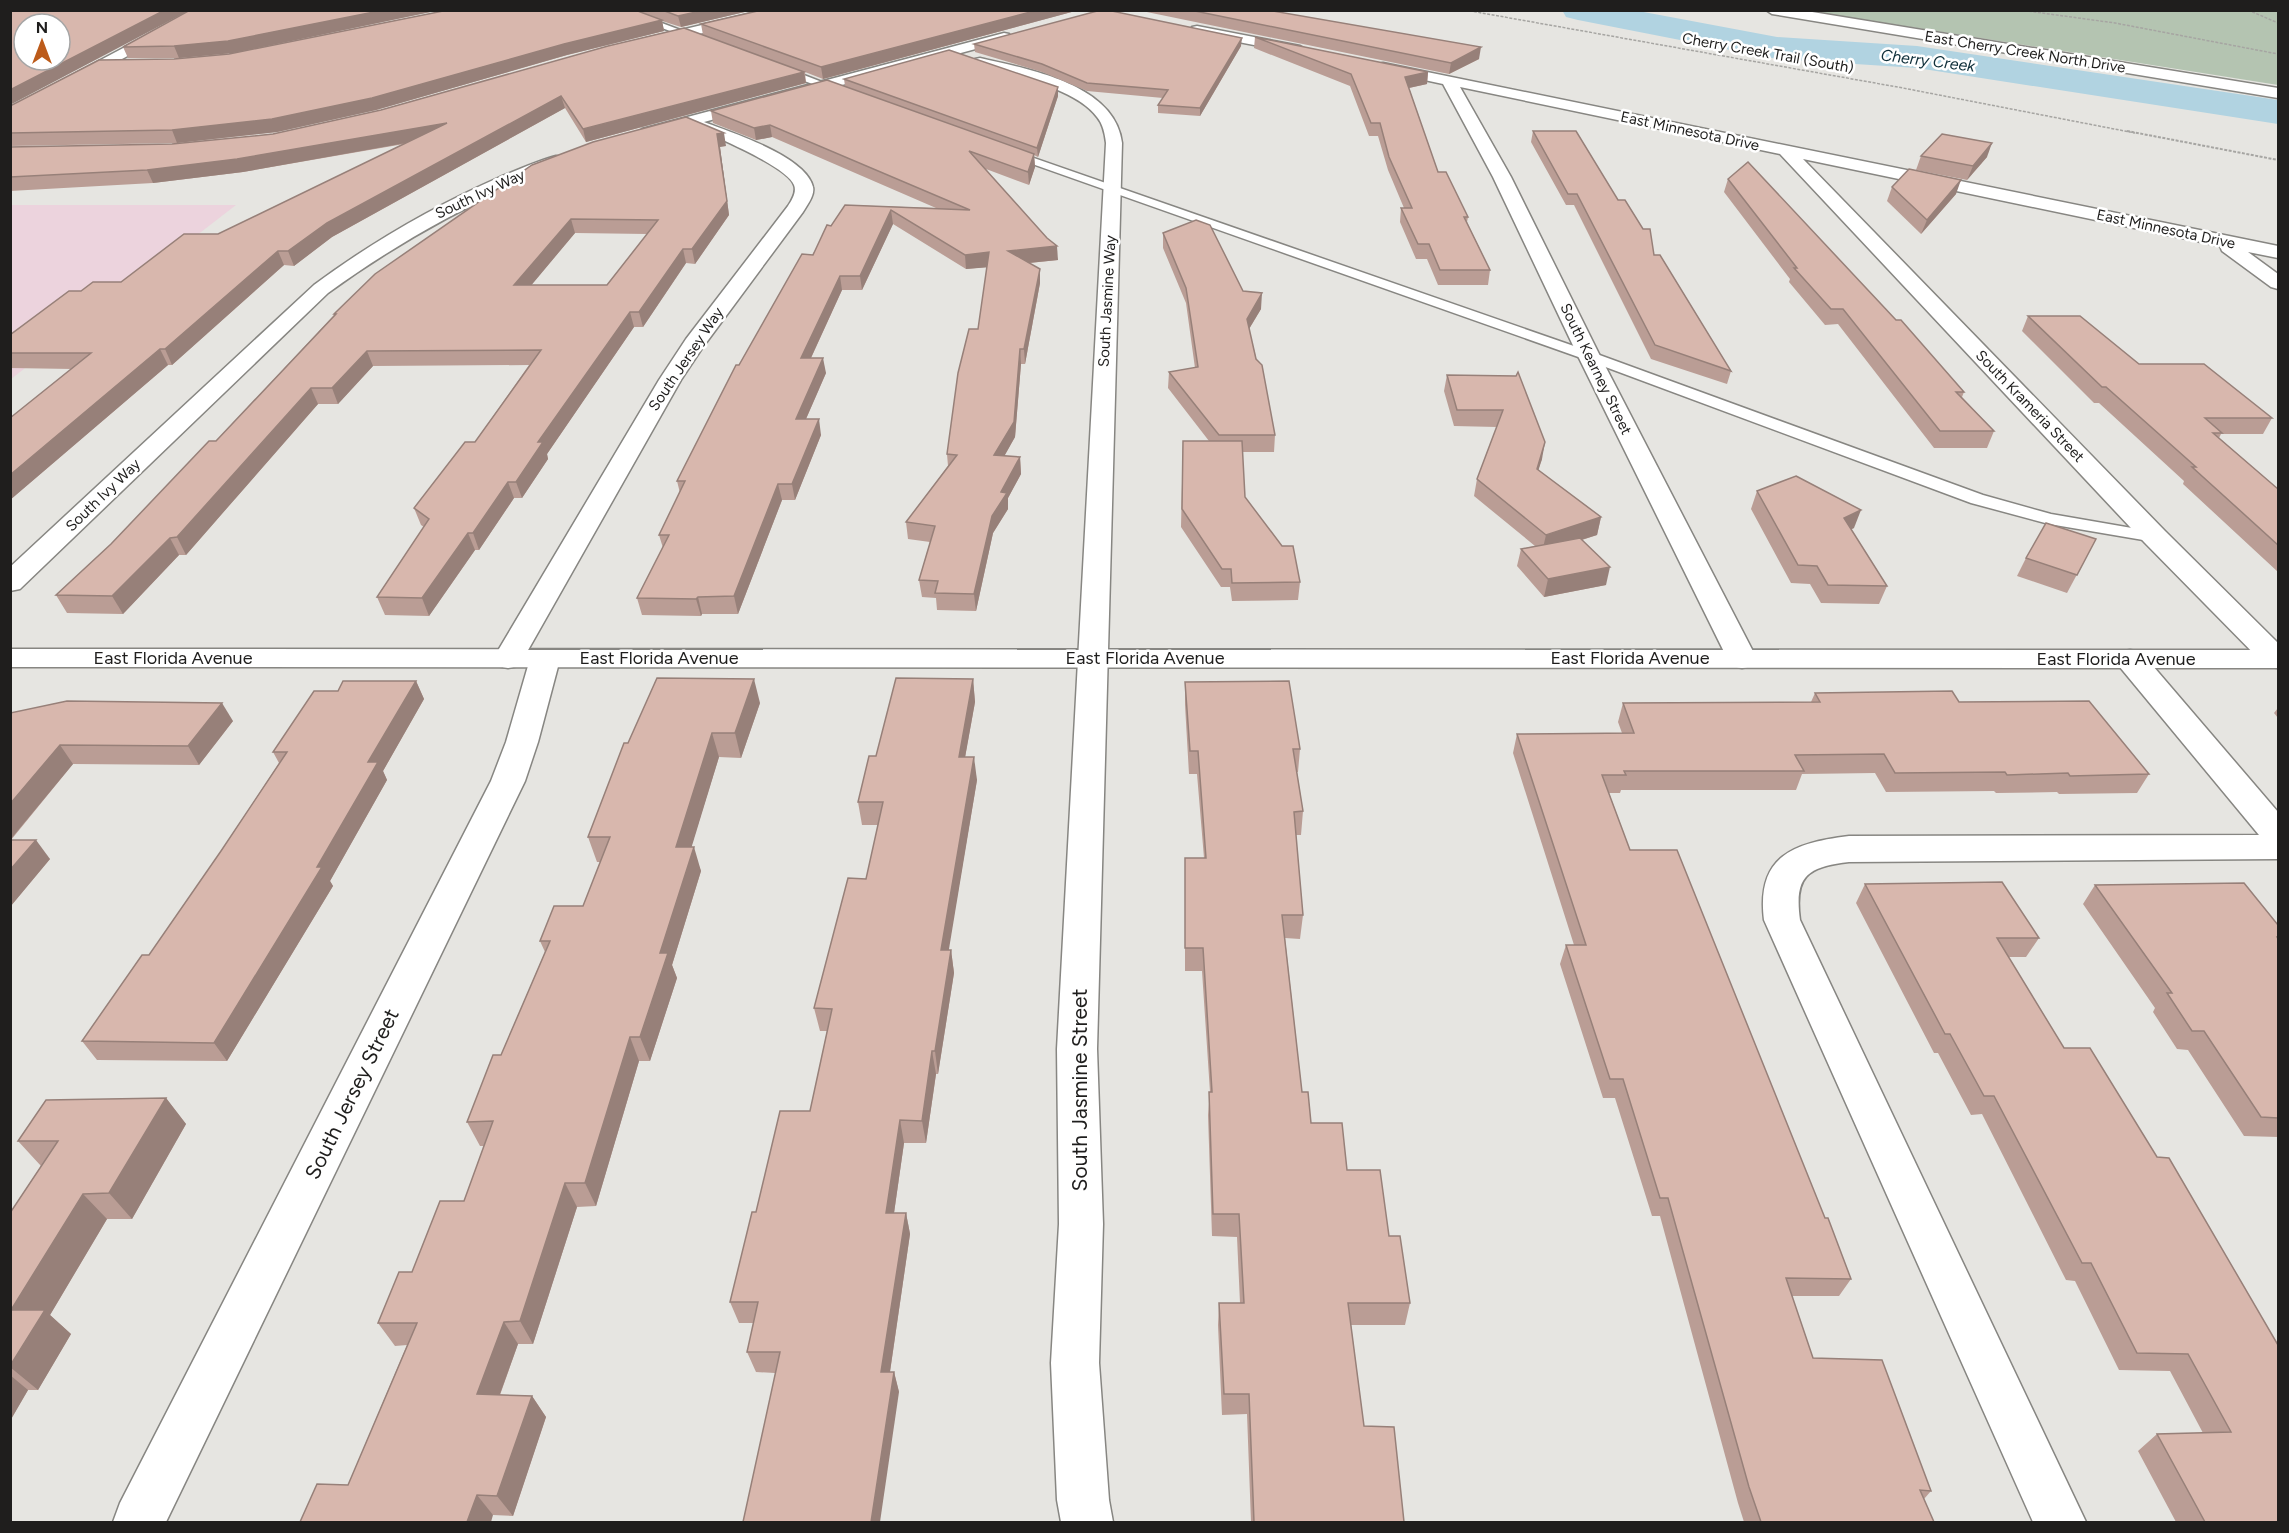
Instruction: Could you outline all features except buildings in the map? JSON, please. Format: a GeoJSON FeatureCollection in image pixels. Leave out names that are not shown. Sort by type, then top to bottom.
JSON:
{"type":"FeatureCollection","features":[{"type":"Feature","properties":{"kind":"street"},"geometry":{"type":"LineString","coordinates":[[10,116],[206,10]]}},
{"type":"Feature","properties":{"kind":"street"},"geometry":{"type":"LineString","coordinates":[[627,47],[784,10]]}},
{"type":"Feature","properties":{"kind":"street","name":"East Cherry Creek North Drive"},"geometry":{"type":"LineString","coordinates":[[1772,10],[2278,93]]}},
{"type":"Feature","properties":{"kind":"street"},"geometry":{"type":"LineString","coordinates":[[1182,27],[1321,55]]}},
{"type":"Feature","properties":{"kind":"street"},"geometry":{"type":"LineString","coordinates":[[629,137],[1026,31]]}},
{"type":"Feature","properties":{"kind":"street","name":"South Jasmine Way"},"geometry":{"type":"LineString","coordinates":[[950,52],[1074,93],[1098,108],[1110,123],[1113,136],[1113,190],[1092,658]]}},
{"type":"Feature","properties":{"kind":"street","name":"East Minnesota Drive"},"geometry":{"type":"LineString","coordinates":[[1367,64],[2278,252]]}},
{"type":"Feature","properties":{"kind":"street"},"geometry":{"type":"LineString","coordinates":[[104,65],[132,65]]}},
{"type":"Feature","properties":{"kind":"street","name":"South Kearney Street"},"geometry":{"type":"LineString","coordinates":[[1448,80],[1502,177],[1589,356],[1742,658]]}},
{"type":"Feature","properties":{"kind":"street","name":"South Jersey Way"},"geometry":{"type":"LineString","coordinates":[[526,658],[670,381],[694,344],[796,208],[804,193],[804,184],[791,167],[687,121]]}},
{"type":"Feature","properties":{"kind":"street","name":"South Krameria Street"},"geometry":{"type":"LineString","coordinates":[[1786,151],[2155,537],[2278,659]]}},
{"type":"Feature","properties":{"kind":"street","name":"South Ivy Way"},"geometry":{"type":"LineString","coordinates":[[10,583],[296,310],[328,283],[376,249],[426,219],[503,182],[573,155]]}},
{"type":"Feature","properties":{"kind":"street"},"geometry":{"type":"LineString","coordinates":[[2218,239],[2278,282]]}},
{"type":"Feature","properties":{"kind":"street","name":"East Florida Avenue"},"geometry":{"type":"LineString","coordinates":[[10,658],[2278,659]]}},
{"type":"Feature","properties":{"kind":"street","name":"South Jersey Street"},"geometry":{"type":"LineString","coordinates":[[140,1522],[508,781],[522,742],[526,658]]}},
{"type":"Feature","properties":{"kind":"street","name":"South Jasmine Street"},"geometry":{"type":"LineString","coordinates":[[1087,1522],[1083,1500],[1076,1363],[1081,1224],[1077,1049],[1092,658]]}},
{"type":"Feature","properties":{"kind":"street"},"geometry":{"type":"LineString","coordinates":[[2130,659],[2278,834]]}},
{"type":"Feature","properties":{"kind":"street"},"geometry":{"type":"LineString","coordinates":[[2060,1522],[1782,920],[1778,902],[1780,884],[1790,869],[1804,859],[1822,851],[2278,847]]}},
{"type":"Feature","properties":{"kind":"lane"},"geometry":{"type":"LineString","coordinates":[[616,10],[716,45]]}},
{"type":"Feature","properties":{"kind":"lane"},"geometry":{"type":"LineString","coordinates":[[769,65],[856,97]]}},
{"type":"Feature","properties":{"kind":"lane"},"geometry":{"type":"LineString","coordinates":[[990,145],[1589,356],[1977,499],[2049,519],[2155,537]]}},
{"type":"Feature","properties":{"kind":"path","name":"Cherry Creek Trail (South)"},"geometry":{"type":"LineString","coordinates":[[1465,10],[1891,86],[2278,160]]}},
{"type":"Feature","properties":{"kind":"path"},"geometry":{"type":"LineString","coordinates":[[2020,10],[2123,24],[2278,54]]}},
{"type":"Feature","properties":{"kind":"path"},"geometry":{"type":"LineString","coordinates":[[2248,10],[2278,23]]}},
{"type":"Feature","properties":{"kind":"shaded area"},"geometry":{"type":"Polygon","coordinates":[[[11,205],[236,205],[11,379],[11,205]]]}},
{"type":"Feature","properties":{"kind":"green space"},"geometry":{"type":"Polygon","coordinates":[[[1810,11],[2278,11],[2278,85],[1810,11]]]}},
{"type":"Feature","properties":{"kind":"waterway","name":"Cherry Creek"},"geometry":{"type":"LineString","coordinates":[[1578,10],[1777,48],[1917,57],[2278,112]]}}]}
